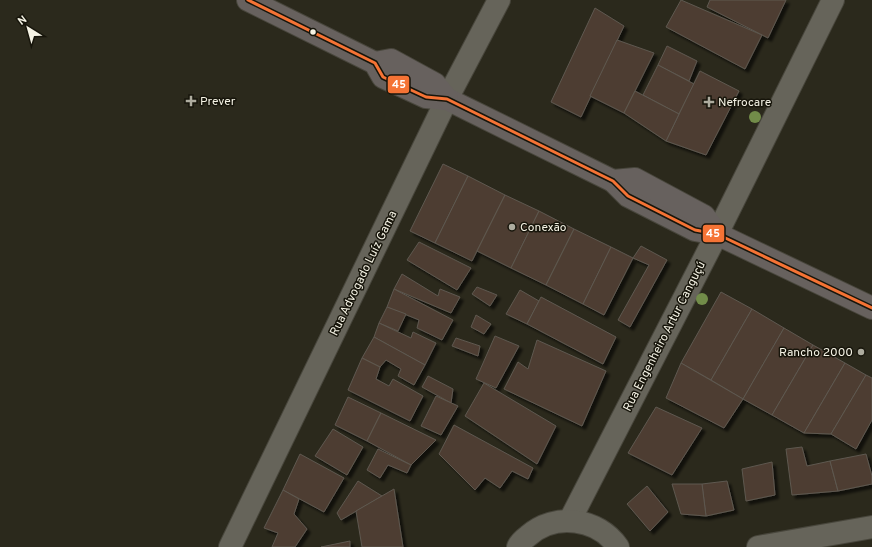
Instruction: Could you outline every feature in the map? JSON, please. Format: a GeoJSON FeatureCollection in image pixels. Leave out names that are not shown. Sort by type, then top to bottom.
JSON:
{"type":"FeatureCollection","features":[{"type":"Feature","properties":{"kind":"main road"},"geometry":{"type":"LineString","coordinates":[[248,0],[376,63],[391,60],[435,84],[447,99],[613,181],[628,196],[695,230],[717,234],[872,308]]}},
{"type":"Feature","properties":{"kind":"street","name":"Rua Advogado Luíz Gama"},"geometry":{"type":"LineString","coordinates":[[230,547],[447,99],[499,0]]}},
{"type":"Feature","properties":{"kind":"street","name":"Rua Engenheiro Artur Canguçú"},"geometry":{"type":"LineString","coordinates":[[570,520],[717,234],[833,0]]}},
{"type":"Feature","properties":{"kind":"street"},"geometry":{"type":"LineString","coordinates":[[518,547],[534,531],[551,523],[570,520],[586,523],[601,530],[613,540],[618,547]]}},
{"type":"Feature","properties":{"kind":"street"},"geometry":{"type":"LineString","coordinates":[[758,547],[872,527]]}},
{"type":"Feature","properties":{"kind":"building"},"geometry":{"type":"Polygon","coordinates":[[[681,0],[762,35],[745,69],[666,27],[681,0]]]}},
{"type":"Feature","properties":{"kind":"building"},"geometry":{"type":"Polygon","coordinates":[[[710,0],[786,0],[768,38],[707,7],[710,0]]]}},
{"type":"Feature","properties":{"kind":"building"},"geometry":{"type":"Polygon","coordinates":[[[595,8],[624,26],[581,117],[551,102],[595,8]]]}},
{"type":"Feature","properties":{"kind":"building"},"geometry":{"type":"Polygon","coordinates":[[[617,40],[654,53],[624,113],[590,96],[617,40]]]}},
{"type":"Feature","properties":{"kind":"building"},"geometry":{"type":"Polygon","coordinates":[[[667,46],[697,61],[689,81],[658,65],[667,46]]]}},
{"type":"Feature","properties":{"kind":"building"},"geometry":{"type":"Polygon","coordinates":[[[658,65],[694,84],[679,114],[643,95],[658,65]]]}},
{"type":"Feature","properties":{"kind":"building","name":"Nefrocare"},"geometry":{"type":"Polygon","coordinates":[[[700,71],[739,91],[706,155],[666,141],[700,71]]]}},
{"type":"Feature","properties":{"kind":"building"},"geometry":{"type":"Polygon","coordinates":[[[635,91],[679,114],[666,141],[624,113],[635,91]]]}},
{"type":"Feature","properties":{"kind":"building"},"geometry":{"type":"Polygon","coordinates":[[[443,164],[468,176],[435,243],[410,231],[443,164]]]}},
{"type":"Feature","properties":{"kind":"building"},"geometry":{"type":"Polygon","coordinates":[[[468,176],[505,195],[472,261],[435,243],[468,176]]]}},
{"type":"Feature","properties":{"kind":"building"},"geometry":{"type":"Polygon","coordinates":[[[505,195],[539,211],[511,268],[477,251],[505,195]]]}},
{"type":"Feature","properties":{"kind":"building"},"geometry":{"type":"Polygon","coordinates":[[[539,211],[574,229],[546,285],[511,268],[539,211]]]}},
{"type":"Feature","properties":{"kind":"building"},"geometry":{"type":"Polygon","coordinates":[[[574,229],[611,247],[583,304],[546,285],[574,229]]]}},
{"type":"Feature","properties":{"kind":"building"},"geometry":{"type":"Polygon","coordinates":[[[419,242],[471,268],[457,290],[407,260],[419,242]]]}},
{"type":"Feature","properties":{"kind":"building"},"geometry":{"type":"Polygon","coordinates":[[[641,246],[667,260],[630,327],[618,320],[649,265],[633,258],[641,246]]]}},
{"type":"Feature","properties":{"kind":"building"},"geometry":{"type":"Polygon","coordinates":[[[611,247],[633,258],[604,315],[583,304],[611,247]]]}},
{"type":"Feature","properties":{"kind":"building"},"geometry":{"type":"Polygon","coordinates":[[[402,274],[438,296],[440,289],[460,297],[451,313],[394,289],[402,274]]]}},
{"type":"Feature","properties":{"kind":"building"},"geometry":{"type":"Polygon","coordinates":[[[477,287],[497,295],[490,306],[472,294],[477,287]]]}},
{"type":"Feature","properties":{"kind":"building"},"geometry":{"type":"Polygon","coordinates":[[[394,289],[453,320],[442,340],[417,328],[419,320],[387,307],[394,289]]]}},
{"type":"Feature","properties":{"kind":"building"},"geometry":{"type":"Polygon","coordinates":[[[520,290],[539,301],[527,324],[506,314],[520,290]]]}},
{"type":"Feature","properties":{"kind":"building"},"geometry":{"type":"Polygon","coordinates":[[[721,292],[752,309],[711,380],[681,363],[721,292]]]}},
{"type":"Feature","properties":{"kind":"building"},"geometry":{"type":"Polygon","coordinates":[[[541,297],[616,337],[603,364],[527,324],[541,297]]]}},
{"type":"Feature","properties":{"kind":"building"},"geometry":{"type":"Polygon","coordinates":[[[387,307],[406,314],[398,331],[379,323],[387,307]]]}},
{"type":"Feature","properties":{"kind":"building"},"geometry":{"type":"Polygon","coordinates":[[[752,309],[784,328],[743,399],[711,380],[752,309]]]}},
{"type":"Feature","properties":{"kind":"building"},"geometry":{"type":"Polygon","coordinates":[[[476,315],[491,324],[484,334],[471,327],[476,315]]]}},
{"type":"Feature","properties":{"kind":"building"},"geometry":{"type":"Polygon","coordinates":[[[379,323],[411,338],[413,332],[436,343],[425,365],[374,337],[379,323]]]}},
{"type":"Feature","properties":{"kind":"building"},"geometry":{"type":"Polygon","coordinates":[[[784,328],[813,345],[772,415],[743,399],[784,328]]]}},
{"type":"Feature","properties":{"kind":"building"},"geometry":{"type":"Polygon","coordinates":[[[495,336],[519,346],[496,388],[476,379],[495,336]]]}},
{"type":"Feature","properties":{"kind":"building"},"geometry":{"type":"Polygon","coordinates":[[[374,337],[425,365],[414,385],[398,376],[401,369],[386,360],[380,367],[362,358],[374,337]]]}},
{"type":"Feature","properties":{"kind":"building"},"geometry":{"type":"Polygon","coordinates":[[[456,338],[480,346],[478,356],[452,346],[456,338]]]}},
{"type":"Feature","properties":{"kind":"building"},"geometry":{"type":"Polygon","coordinates":[[[537,340],[606,371],[582,426],[504,389],[518,362],[528,369],[537,340]]]}},
{"type":"Feature","properties":{"kind":"building"},"geometry":{"type":"Polygon","coordinates":[[[813,345],[845,363],[804,433],[772,415],[813,345]]]}},
{"type":"Feature","properties":{"kind":"building"},"geometry":{"type":"Polygon","coordinates":[[[362,358],[380,367],[376,379],[389,386],[393,379],[423,396],[410,421],[348,390],[362,358]]]}},
{"type":"Feature","properties":{"kind":"building"},"geometry":{"type":"Polygon","coordinates":[[[681,363],[743,399],[724,428],[666,398],[681,363]]]}},
{"type":"Feature","properties":{"kind":"building"},"geometry":{"type":"Polygon","coordinates":[[[845,363],[866,375],[831,434],[804,433],[845,363]]]}},
{"type":"Feature","properties":{"kind":"building"},"geometry":{"type":"Polygon","coordinates":[[[866,375],[872,378],[872,420],[856,449],[831,434],[866,375]]]}},
{"type":"Feature","properties":{"kind":"building"},"geometry":{"type":"Polygon","coordinates":[[[428,376],[453,389],[451,403],[422,387],[428,376]]]}},
{"type":"Feature","properties":{"kind":"building"},"geometry":{"type":"Polygon","coordinates":[[[484,383],[556,426],[537,464],[465,416],[484,383]]]}},
{"type":"Feature","properties":{"kind":"building"},"geometry":{"type":"Polygon","coordinates":[[[436,396],[458,406],[441,435],[421,426],[436,396]]]}},
{"type":"Feature","properties":{"kind":"building"},"geometry":{"type":"Polygon","coordinates":[[[348,397],[381,413],[367,441],[335,425],[348,397]]]}},
{"type":"Feature","properties":{"kind":"building"},"geometry":{"type":"Polygon","coordinates":[[[656,407],[702,428],[672,475],[628,453],[656,407]]]}},
{"type":"Feature","properties":{"kind":"building"},"geometry":{"type":"Polygon","coordinates":[[[381,413],[436,440],[411,465],[367,441],[381,413]]]}},
{"type":"Feature","properties":{"kind":"building"},"geometry":{"type":"Polygon","coordinates":[[[454,425],[533,468],[528,479],[512,471],[500,488],[485,478],[475,490],[439,454],[454,425]]]}},
{"type":"Feature","properties":{"kind":"building"},"geometry":{"type":"Polygon","coordinates":[[[333,429],[363,447],[347,475],[315,456],[333,429]]]}},
{"type":"Feature","properties":{"kind":"building"},"geometry":{"type":"Polygon","coordinates":[[[802,447],[807,466],[830,461],[838,491],[792,495],[786,449],[802,447]]]}},
{"type":"Feature","properties":{"kind":"building"},"geometry":{"type":"Polygon","coordinates":[[[378,449],[411,465],[407,473],[388,465],[380,478],[367,470],[378,449]]]}},
{"type":"Feature","properties":{"kind":"building"},"geometry":{"type":"Polygon","coordinates":[[[300,454],[344,478],[324,512],[283,490],[300,454]]]}},
{"type":"Feature","properties":{"kind":"building"},"geometry":{"type":"Polygon","coordinates":[[[866,454],[872,476],[872,484],[838,491],[830,461],[866,454]]]}},
{"type":"Feature","properties":{"kind":"building"},"geometry":{"type":"Polygon","coordinates":[[[772,462],[775,495],[746,501],[742,469],[772,462]]]}},
{"type":"Feature","properties":{"kind":"building"},"geometry":{"type":"Polygon","coordinates":[[[358,481],[382,496],[341,520],[337,513],[358,481]]]}},
{"type":"Feature","properties":{"kind":"building"},"geometry":{"type":"Polygon","coordinates":[[[727,481],[734,510],[706,516],[702,484],[727,481]]]}},
{"type":"Feature","properties":{"kind":"building"},"geometry":{"type":"Polygon","coordinates":[[[672,484],[702,484],[706,516],[681,514],[672,484]]]}},
{"type":"Feature","properties":{"kind":"building"},"geometry":{"type":"Polygon","coordinates":[[[647,486],[668,512],[650,531],[627,504],[647,486]]]}},
{"type":"Feature","properties":{"kind":"building"},"geometry":{"type":"Polygon","coordinates":[[[394,489],[403,547],[362,547],[356,511],[394,489]]]}},
{"type":"Feature","properties":{"kind":"building"},"geometry":{"type":"Polygon","coordinates":[[[283,490],[299,499],[294,514],[307,529],[295,547],[272,547],[278,533],[264,528],[283,490]]]}},
{"type":"Feature","properties":{"kind":"building"},"geometry":{"type":"Polygon","coordinates":[[[350,541],[350,547],[321,547],[350,541]]]}},
{"type":"Feature","properties":{"kind":"transit line","name":"45"},"geometry":{"type":"LineString","coordinates":[[248,0],[375,63],[383,77],[426,97],[447,99],[613,181],[628,196],[695,230],[717,234],[872,308]]}},
{"type":"Feature","properties":{"kind":"place","name":"Prever"},"geometry":{"type":"Point","coordinates":[191,101]}},
{"type":"Feature","properties":{"kind":"place","name":"Nefrocare"},"geometry":{"type":"Point","coordinates":[709,102]}},
{"type":"Feature","properties":{"kind":"place","name":"Conexão"},"geometry":{"type":"Point","coordinates":[512,227]}},
{"type":"Feature","properties":{"kind":"place","name":"Rancho 2000"},"geometry":{"type":"Point","coordinates":[861,352]}}]}
